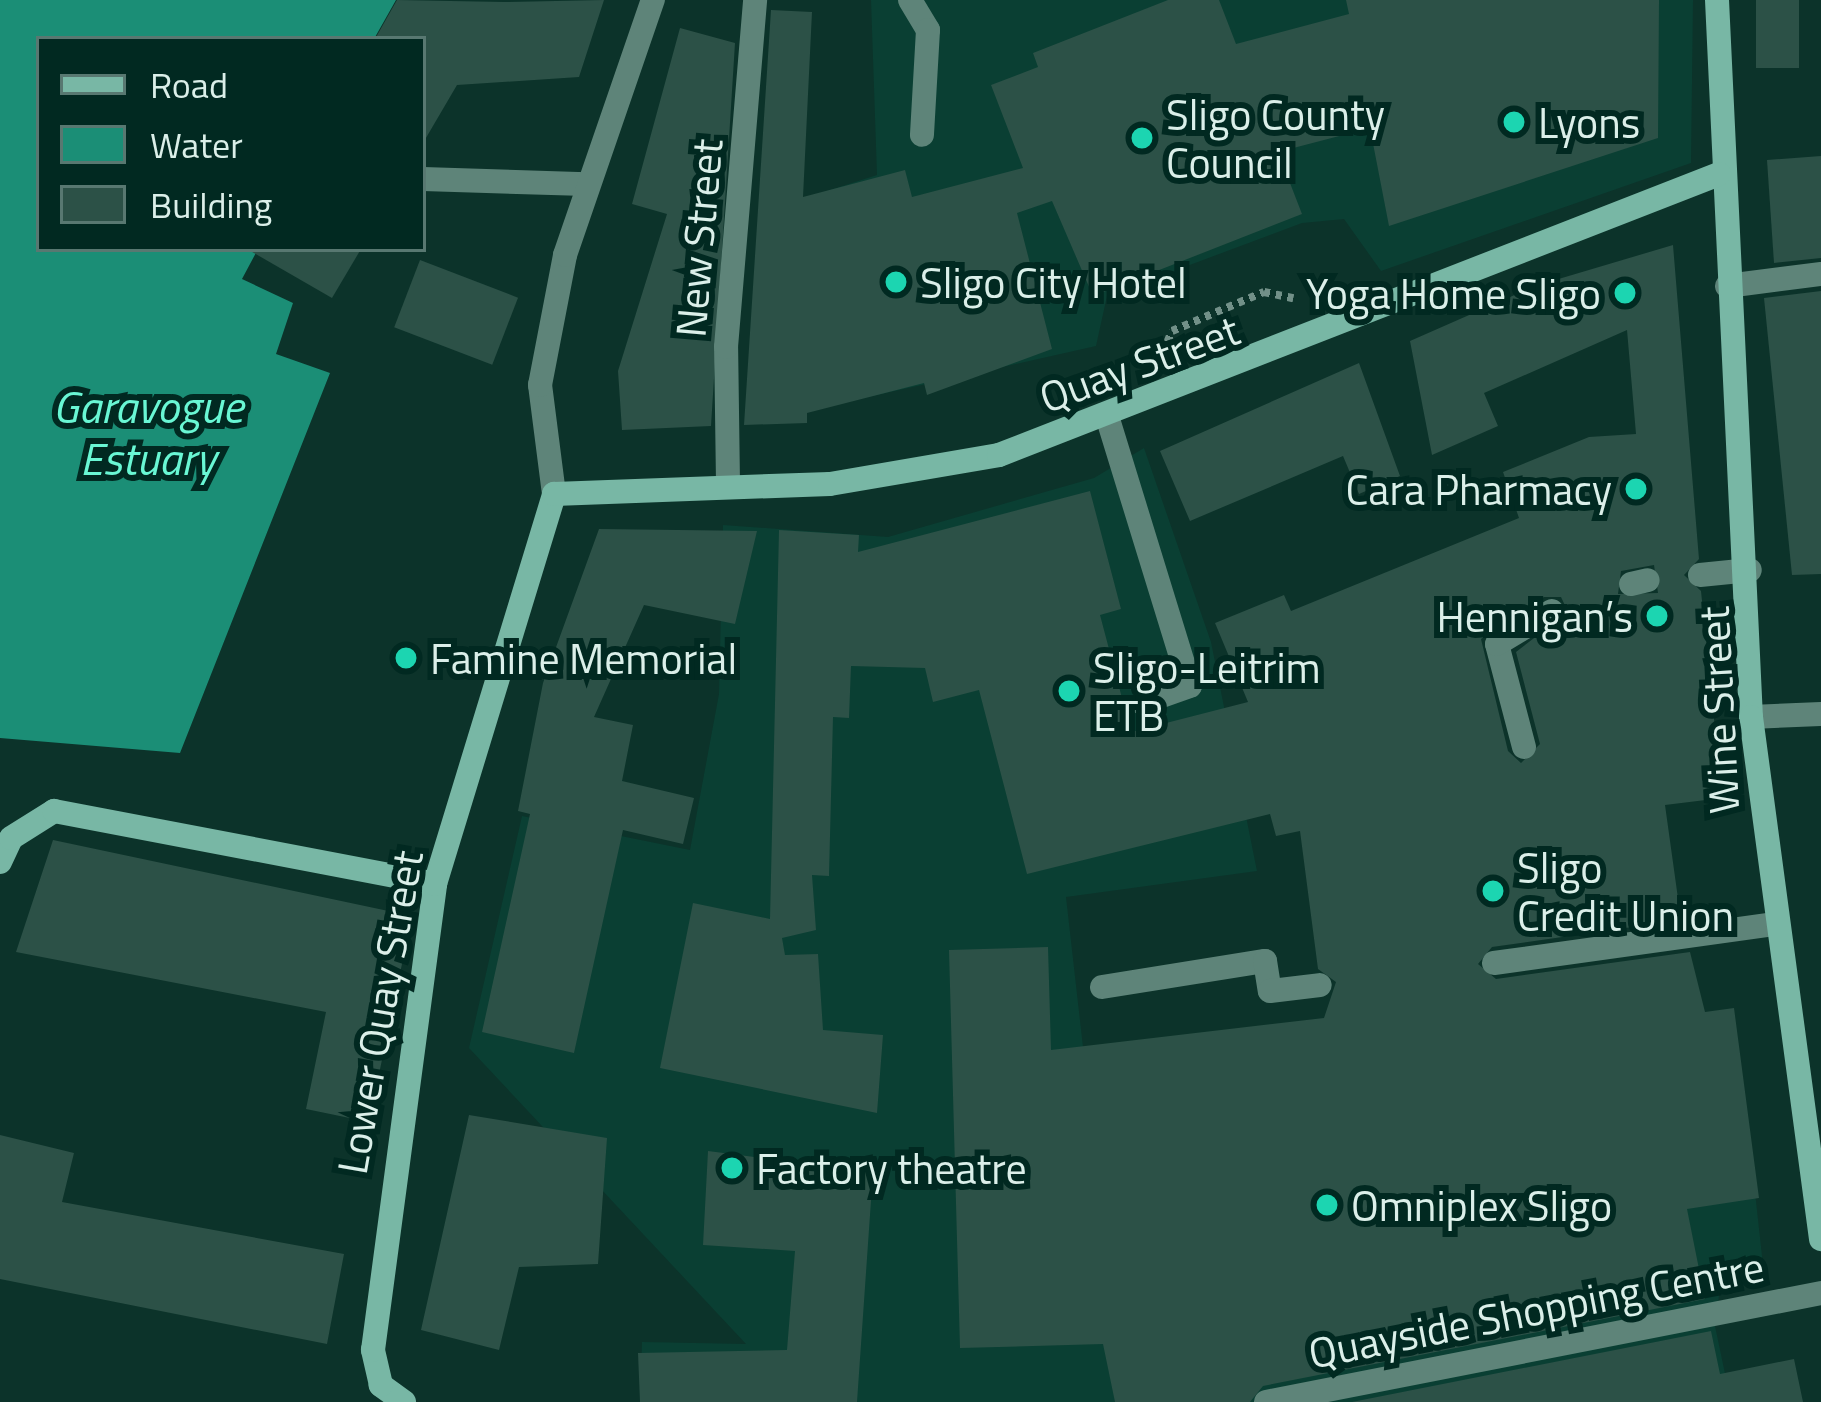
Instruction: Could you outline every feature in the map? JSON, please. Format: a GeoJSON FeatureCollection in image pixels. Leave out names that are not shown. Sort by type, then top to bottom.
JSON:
{"type":"FeatureCollection","features":[{"type":"Feature","properties":{"kind":"street"},"geometry":{"type":"LineString","coordinates":[[554,494],[540,385],[586,184],[653,0]]}},
{"type":"Feature","properties":{"kind":"street","name":"New Street"},"geometry":{"type":"LineString","coordinates":[[728,483],[726,347],[755,0]]}},
{"type":"Feature","properties":{"kind":"street"},"geometry":{"type":"LineString","coordinates":[[910,0],[928,30],[922,135]]}},
{"type":"Feature","properties":{"kind":"street","name":"Wine Street"},"geometry":{"type":"LineString","coordinates":[[1717,0],[1719,174],[1750,570],[1751,717],[1775,924],[1821,1239]]}},
{"type":"Feature","properties":{"kind":"street","name":"Quay Street"},"geometry":{"type":"LineString","coordinates":[[554,494],[728,483],[830,484],[998,455],[1719,174]]}},
{"type":"Feature","properties":{"kind":"street"},"geometry":{"type":"LineString","coordinates":[[426,178],[586,184]]}},
{"type":"Feature","properties":{"kind":"street"},"geometry":{"type":"LineString","coordinates":[[1727,286],[1821,274]]}},
{"type":"Feature","properties":{"kind":"street"},"geometry":{"type":"LineString","coordinates":[[1107,416],[1190,686],[1142,704]]}},
{"type":"Feature","properties":{"kind":"street","name":"Lower Quay Street"},"geometry":{"type":"LineString","coordinates":[[404,1402],[380,1385],[373,1350],[435,884],[554,494]]}},
{"type":"Feature","properties":{"kind":"street"},"geometry":{"type":"LineString","coordinates":[[1700,575],[1750,570]]}},
{"type":"Feature","properties":{"kind":"street"},"geometry":{"type":"LineString","coordinates":[[1524,747],[1496,644],[1552,611]]}},
{"type":"Feature","properties":{"kind":"street"},"geometry":{"type":"LineString","coordinates":[[1751,717],[1818,709]]}},
{"type":"Feature","properties":{"kind":"street"},"geometry":{"type":"LineString","coordinates":[[0,862],[11,838],[54,811],[435,884]]}},
{"type":"Feature","properties":{"kind":"street"},"geometry":{"type":"LineString","coordinates":[[1494,963],[1775,924]]}},
{"type":"Feature","properties":{"kind":"street"},"geometry":{"type":"LineString","coordinates":[[1102,987],[1265,961],[1270,991],[1320,985]]}},
{"type":"Feature","properties":{"kind":"street","name":"Quayside Shopping Centre"},"geometry":{"type":"LineString","coordinates":[[1266,1402],[1821,1293]]}},
{"type":"Feature","properties":{"kind":"shaded area"},"geometry":{"type":"Polygon","coordinates":[[[871,0],[1693,0],[1691,163],[1381,271],[1344,219],[1302,223],[1107,296],[1096,346],[832,405],[827,191],[877,175],[871,0]]]}},
{"type":"Feature","properties":{"kind":"shaded area"},"geometry":{"type":"Polygon","coordinates":[[[1144,448],[1211,642],[1257,871],[1066,897],[1118,1356],[1752,1165],[1763,1265],[1722,1273],[1715,1326],[1731,1402],[640,1402],[642,1342],[746,1344],[469,1048],[522,816],[690,850],[719,694],[723,525],[888,537],[1094,478],[1144,448]]]}},
{"type":"Feature","properties":{"kind":"water","name":"Garavogue Estuary"},"geometry":{"type":"Polygon","coordinates":[[[0,0],[396,0],[376,36],[36,36],[36,252],[256,252],[242,279],[293,303],[276,354],[330,373],[180,753],[0,738],[0,0]]]}},
{"type":"Feature","properties":{"kind":"building"},"geometry":{"type":"Polygon","coordinates":[[[397,0],[604,0],[579,77],[457,85],[426,138],[426,36],[377,36],[397,0]]]}},
{"type":"Feature","properties":{"kind":"building"},"geometry":{"type":"Polygon","coordinates":[[[1168,0],[1219,0],[1236,44],[1349,14],[1346,0],[1659,0],[1658,138],[1389,226],[1370,128],[1278,152],[1302,214],[1093,296],[1052,201],[1017,213],[1052,349],[927,395],[924,383],[807,413],[807,423],[744,425],[771,10],[812,12],[803,197],[905,170],[912,197],[1023,168],[991,85],[1038,67],[1033,53],[1168,0]]]}},
{"type":"Feature","properties":{"kind":"building"},"geometry":{"type":"Polygon","coordinates":[[[1756,0],[1799,0],[1799,68],[1756,68],[1756,0]]]}},
{"type":"Feature","properties":{"kind":"building"},"geometry":{"type":"Polygon","coordinates":[[[680,28],[735,43],[711,426],[622,430],[618,371],[667,214],[632,204],[680,28]]]}},
{"type":"Feature","properties":{"kind":"building"},"geometry":{"type":"Polygon","coordinates":[[[1821,156],[1821,258],[1774,263],[1767,160],[1821,156]]]}},
{"type":"Feature","properties":{"kind":"building"},"geometry":{"type":"Polygon","coordinates":[[[1673,245],[1699,559],[1684,575],[1701,591],[1722,798],[1665,805],[1681,920],[1492,947],[1478,964],[1496,979],[1690,952],[1705,1012],[1734,1008],[1759,1198],[1687,1209],[1705,1299],[1263,1386],[1250,1402],[1115,1402],[1103,1344],[960,1348],[949,950],[1048,947],[1051,1050],[1324,1018],[1336,982],[1318,969],[1300,831],[1276,836],[1270,814],[1027,874],[979,690],[933,702],[925,668],[851,666],[849,718],[833,717],[829,876],[812,875],[816,930],[782,938],[785,955],[818,954],[823,1030],[883,1035],[877,1113],[660,1068],[693,903],[770,919],[779,530],[859,535],[858,552],[1090,491],[1121,609],[1100,615],[1131,732],[1248,702],[1215,623],[1284,595],[1291,611],[1519,518],[1503,472],[1589,437],[1636,434],[1627,330],[1484,393],[1498,426],[1432,455],[1410,341],[1535,286],[1673,245]],[[1654,565],[1621,571],[1618,594],[1658,593],[1654,565]],[[1544,597],[1481,639],[1508,751],[1521,763],[1540,744],[1516,652],[1568,612],[1561,597],[1544,597]]]}},
{"type":"Feature","properties":{"kind":"building"},"geometry":{"type":"Polygon","coordinates":[[[252,252],[359,252],[332,298],[252,252]]]}},
{"type":"Feature","properties":{"kind":"building"},"geometry":{"type":"Polygon","coordinates":[[[420,260],[518,298],[492,365],[394,327],[420,260]]]}},
{"type":"Feature","properties":{"kind":"building"},"geometry":{"type":"Polygon","coordinates":[[[1821,291],[1821,574],[1792,575],[1764,298],[1821,291]]]}},
{"type":"Feature","properties":{"kind":"building"},"geometry":{"type":"Polygon","coordinates":[[[1359,363],[1400,476],[1359,494],[1343,456],[1190,521],[1160,451],[1359,363]]]}},
{"type":"Feature","properties":{"kind":"building"},"geometry":{"type":"Polygon","coordinates":[[[599,529],[757,531],[735,624],[644,605],[594,717],[633,725],[622,781],[694,798],[683,844],[623,830],[574,1053],[482,1032],[530,814],[518,811],[543,683],[599,529]]]}},
{"type":"Feature","properties":{"kind":"building"},"geometry":{"type":"Polygon","coordinates":[[[53,840],[412,916],[369,1122],[306,1109],[326,1012],[16,952],[53,840]]]}},
{"type":"Feature","properties":{"kind":"building"},"geometry":{"type":"Polygon","coordinates":[[[469,1115],[607,1138],[598,1264],[519,1267],[499,1350],[421,1330],[469,1115]]]}},
{"type":"Feature","properties":{"kind":"building"},"geometry":{"type":"Polygon","coordinates":[[[0,1135],[74,1153],[62,1202],[344,1254],[327,1344],[0,1279],[0,1135]]]}},
{"type":"Feature","properties":{"kind":"building"},"geometry":{"type":"Polygon","coordinates":[[[708,1151],[873,1172],[857,1402],[640,1402],[638,1353],[787,1350],[795,1251],[703,1245],[708,1151]]]}},
{"type":"Feature","properties":{"kind":"building"},"geometry":{"type":"Polygon","coordinates":[[[1711,1331],[1720,1374],[1794,1359],[1803,1402],[1352,1402],[1711,1331]]]}},
{"type":"Feature","properties":{"kind":"place","name":"Lyons"},"geometry":{"type":"Point","coordinates":[1514,122]}},
{"type":"Feature","properties":{"kind":"place","name":"Sligo County Council"},"geometry":{"type":"Point","coordinates":[1142,138]}},
{"type":"Feature","properties":{"kind":"place","name":"Sligo City Hotel"},"geometry":{"type":"Point","coordinates":[896,282]}},
{"type":"Feature","properties":{"kind":"place","name":"Yoga Home Sligo"},"geometry":{"type":"Point","coordinates":[1625,293]}},
{"type":"Feature","properties":{"kind":"place","name":"Cara Pharmacy"},"geometry":{"type":"Point","coordinates":[1636,489]}},
{"type":"Feature","properties":{"kind":"place","name":"Hennigan’s"},"geometry":{"type":"Point","coordinates":[1657,616]}},
{"type":"Feature","properties":{"kind":"place","name":"Famine Memorial"},"geometry":{"type":"Point","coordinates":[406,658]}},
{"type":"Feature","properties":{"kind":"place","name":"Sligo-Leitrim ETB"},"geometry":{"type":"Point","coordinates":[1069,691]}},
{"type":"Feature","properties":{"kind":"place","name":"Sligo Credit Union"},"geometry":{"type":"Point","coordinates":[1493,891]}},
{"type":"Feature","properties":{"kind":"place","name":"Factory theatre"},"geometry":{"type":"Point","coordinates":[732,1168]}},
{"type":"Feature","properties":{"kind":"place","name":"Omniplex Sligo"},"geometry":{"type":"Point","coordinates":[1327,1205]}}]}
